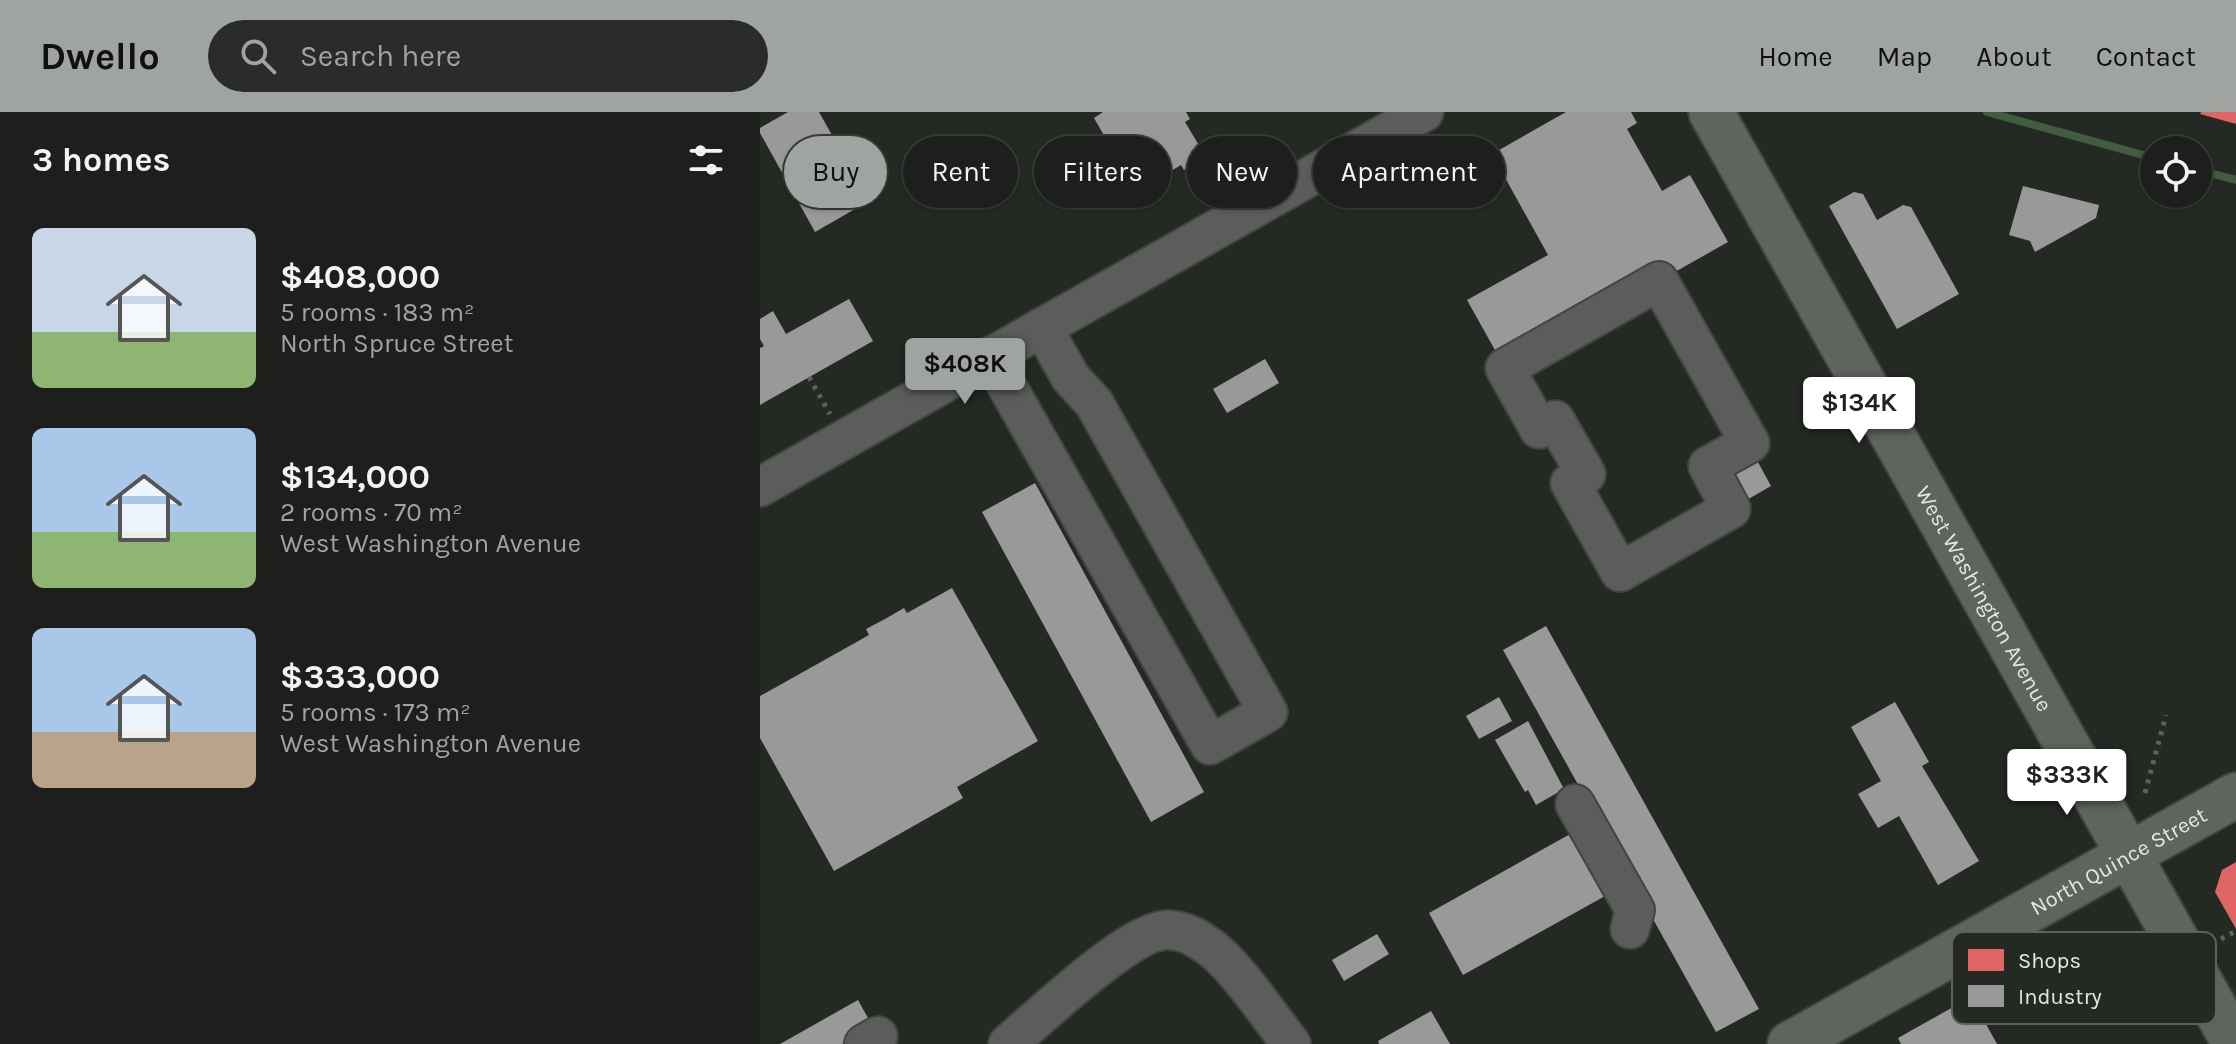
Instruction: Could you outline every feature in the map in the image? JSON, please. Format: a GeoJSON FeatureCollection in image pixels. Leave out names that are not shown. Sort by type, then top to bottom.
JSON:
{"type":"FeatureCollection","features":[{"type":"Feature","properties":{"kind":"main road","name":"West Washington Avenue"},"geometry":{"type":"LineString","coordinates":[[1711,112],[2172,932]]}},
{"type":"Feature","properties":{"kind":"main road","name":"North Quince Street"},"geometry":{"type":"LineString","coordinates":[[1990,932],[2236,795]]}},
{"type":"Feature","properties":{"kind":"main road","name":"North Quince Street"},"geometry":{"type":"LineString","coordinates":[[1790,1044],[1952,953]]}},
{"type":"Feature","properties":{"kind":"main road","name":"West Washington Avenue"},"geometry":{"type":"LineString","coordinates":[[2216,1010],[2235,1044]]}},
{"type":"Feature","properties":{"kind":"street"},"geometry":{"type":"LineString","coordinates":[[760,487],[1424,112]]}},
{"type":"Feature","properties":{"kind":"street"},"geometry":{"type":"LineString","coordinates":[[1659,281],[1750,443],[1708,466],[1731,509],[1620,572],[1570,483],[1586,474],[1555,420],[1539,429],[1505,368],[1659,281]]}},
{"type":"Feature","properties":{"kind":"street"},"geometry":{"type":"LineString","coordinates":[[990,356],[1210,745],[1268,712],[1094,403],[1071,378],[1042,327]]}},
{"type":"Feature","properties":{"kind":"street"},"geometry":{"type":"LineString","coordinates":[[1575,804],[1635,910],[1630,929]]}},
{"type":"Feature","properties":{"kind":"street"},"geometry":{"type":"LineString","coordinates":[[1008,1044],[1119,952],[1142,937],[1165,930],[1183,932],[1209,945],[1245,984],[1291,1044]]}},
{"type":"Feature","properties":{"kind":"path"},"geometry":{"type":"LineString","coordinates":[[809,377],[830,415]]}},
{"type":"Feature","properties":{"kind":"path"},"geometry":{"type":"LineString","coordinates":[[2145,793],[2166,715]]}},
{"type":"Feature","properties":{"kind":"path"},"geometry":{"type":"LineString","coordinates":[[2221,939],[2236,931]]}},
{"type":"Feature","properties":{"kind":"building: Shops"},"geometry":{"type":"Polygon","coordinates":[[[2236,112],[2236,124],[2200,114],[2236,112]]]}},
{"type":"Feature","properties":{"kind":"building: Shops"},"geometry":{"type":"Polygon","coordinates":[[[2236,862],[2236,929],[2215,892],[2222,870],[2236,862]]]}},
{"type":"Feature","properties":{"kind":"building: Industry"},"geometry":{"type":"Polygon","coordinates":[[[788,112],[819,112],[832,136],[784,136],[784,176],[760,128],[788,112]]]}},
{"type":"Feature","properties":{"kind":"building: Industry"},"geometry":{"type":"Polygon","coordinates":[[[1103,112],[1186,112],[1190,119],[1185,122],[1193,136],[1187,136],[1187,168],[1184,170],[1181,165],[1171,171],[1171,136],[1104,136],[1094,118],[1103,112]]]}},
{"type":"Feature","properties":{"kind":"building: Industry"},"geometry":{"type":"Polygon","coordinates":[[[1566,112],[1631,112],[1637,123],[1627,129],[1662,191],[1690,175],[1728,242],[1505,368],[1467,300],[1548,255],[1505,178],[1505,147],[1566,112]]]}},
{"type":"Feature","properties":{"kind":"building: Industry"},"geometry":{"type":"Polygon","coordinates":[[[2023,186],[2099,205],[2096,218],[2035,252],[2030,241],[2009,235],[2023,186]]]}},
{"type":"Feature","properties":{"kind":"building: Industry"},"geometry":{"type":"Polygon","coordinates":[[[1854,192],[1863,194],[1877,220],[1903,205],[1911,207],[1959,294],[1897,329],[1829,206],[1854,192]]]}},
{"type":"Feature","properties":{"kind":"building: Industry"},"geometry":{"type":"Polygon","coordinates":[[[802,208],[857,208],[815,232],[802,208]]]}},
{"type":"Feature","properties":{"kind":"building: Industry"},"geometry":{"type":"Polygon","coordinates":[[[849,299],[873,341],[760,405],[760,348],[764,346],[760,339],[760,319],[773,311],[786,334],[849,299]]]}},
{"type":"Feature","properties":{"kind":"building: Industry"},"geometry":{"type":"Polygon","coordinates":[[[1265,359],[1279,383],[1227,413],[1213,389],[1265,359]]]}},
{"type":"Feature","properties":{"kind":"building: Industry"},"geometry":{"type":"Polygon","coordinates":[[[1748,444],[1771,486],[1731,509],[1708,466],[1748,444]]]}},
{"type":"Feature","properties":{"kind":"building: Industry"},"geometry":{"type":"Polygon","coordinates":[[[1035,483],[1204,792],[1151,822],[982,512],[1035,483]]]}},
{"type":"Feature","properties":{"kind":"building: Industry"},"geometry":{"type":"Polygon","coordinates":[[[952,588],[1038,741],[957,787],[963,798],[834,871],[760,738],[760,696],[869,635],[866,629],[904,608],[907,613],[952,588]]]}},
{"type":"Feature","properties":{"kind":"building: Industry"},"geometry":{"type":"Polygon","coordinates":[[[1546,626],[1759,1009],[1716,1032],[1503,650],[1546,626]]]}},
{"type":"Feature","properties":{"kind":"building: Industry"},"geometry":{"type":"Polygon","coordinates":[[[1499,697],[1512,721],[1479,739],[1466,716],[1499,697]]]}},
{"type":"Feature","properties":{"kind":"building: Industry"},"geometry":{"type":"Polygon","coordinates":[[[1895,702],[1929,762],[1922,766],[1979,861],[1938,885],[1899,816],[1878,828],[1858,794],[1881,781],[1851,727],[1895,702]]]}},
{"type":"Feature","properties":{"kind":"building: Industry"},"geometry":{"type":"Polygon","coordinates":[[[1528,721],[1564,789],[1536,805],[1495,740],[1528,721]]]}},
{"type":"Feature","properties":{"kind":"building: Industry"},"geometry":{"type":"Polygon","coordinates":[[[1572,833],[1607,895],[1463,975],[1429,913],[1572,833]]]}},
{"type":"Feature","properties":{"kind":"building: Industry"},"geometry":{"type":"Polygon","coordinates":[[[1377,934],[1389,954],[1344,981],[1332,960],[1377,934]]]}},
{"type":"Feature","properties":{"kind":"building: Industry"},"geometry":{"type":"Polygon","coordinates":[[[858,1000],[873,1027],[842,1044],[780,1044],[858,1000]]]}},
{"type":"Feature","properties":{"kind":"building: Industry"},"geometry":{"type":"Polygon","coordinates":[[[1952,1008],[1952,1024],[1986,1024],[1997,1044],[1901,1044],[1898,1038],[1952,1008]]]}},
{"type":"Feature","properties":{"kind":"building: Industry"},"geometry":{"type":"Polygon","coordinates":[[[1431,1011],[1450,1044],[1379,1044],[1378,1041],[1431,1011]]]}},
{"type":"Feature","properties":{"kind":"waterway"},"geometry":{"type":"LineString","coordinates":[[1987,112],[2140,154]]}},
{"type":"Feature","properties":{"kind":"waterway"},"geometry":{"type":"LineString","coordinates":[[2212,174],[2236,180]]}}]}
